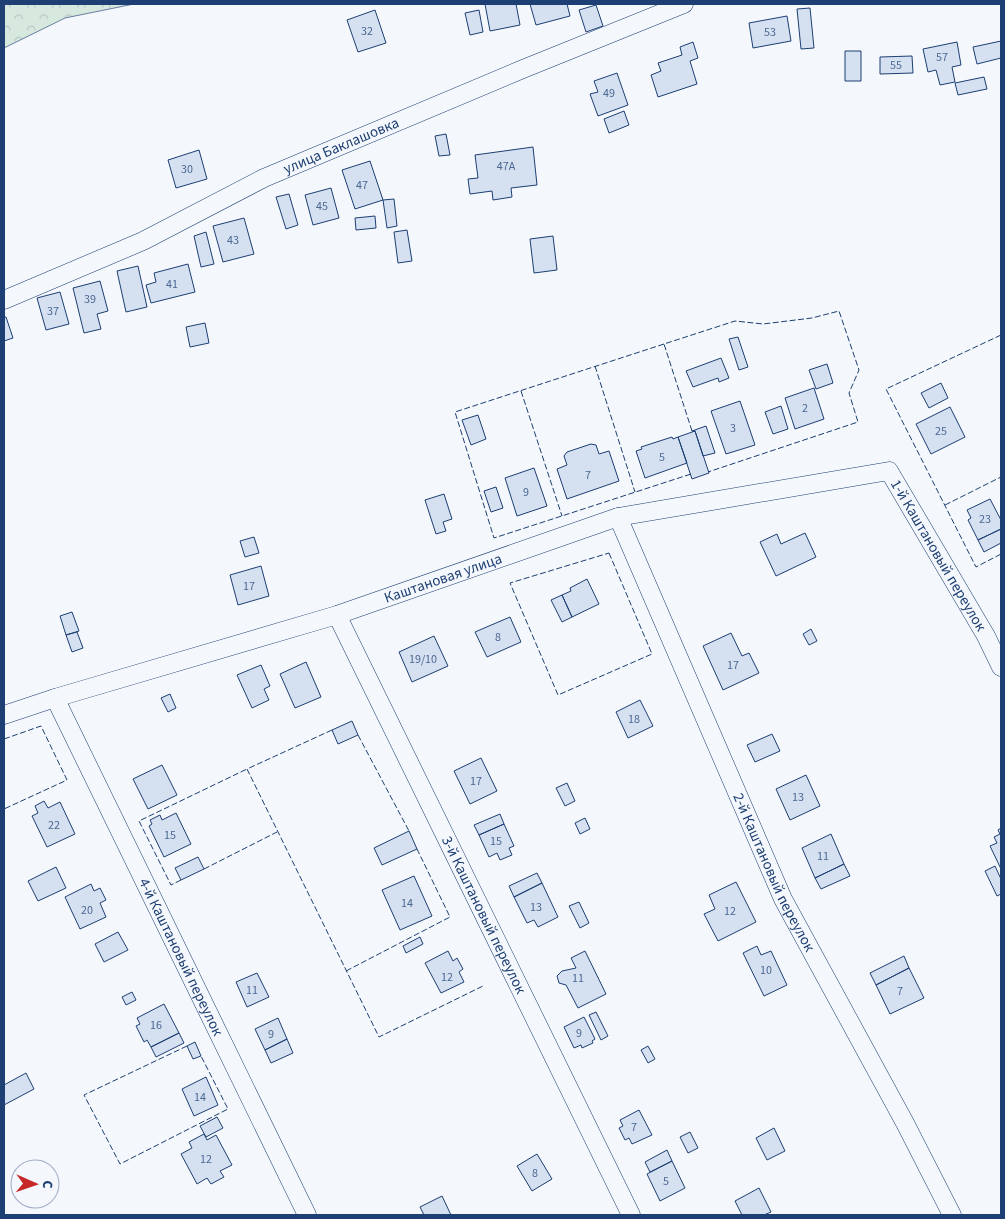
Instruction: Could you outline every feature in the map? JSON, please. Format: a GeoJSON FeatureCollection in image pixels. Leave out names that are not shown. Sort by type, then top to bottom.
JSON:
{"type":"FeatureCollection","features":[{"type":"Feature","properties":{"kind":"street","name":"улица Баклашовка"},"geometry":{"type":"LineString","coordinates":[[4,300],[143,241],[264,178],[523,69],[684,4]]}},
{"type":"Feature","properties":{"kind":"street","name":"Каштановая улица"},"geometry":{"type":"LineString","coordinates":[[4,715],[55,698],[337,615],[618,518],[888,471]]}},
{"type":"Feature","properties":{"kind":"street","name":"1-й Каштановый переулок"},"geometry":{"type":"LineString","coordinates":[[888,471],[986,636],[1001,667]]}},
{"type":"Feature","properties":{"kind":"street","name":"2-й Каштановый переулок"},"geometry":{"type":"LineString","coordinates":[[618,518],[783,899],[905,1123],[952,1215]]}},
{"type":"Feature","properties":{"kind":"street","name":"3-й Каштановый переулок"},"geometry":{"type":"LineString","coordinates":[[337,615],[631,1215]]}},
{"type":"Feature","properties":{"kind":"street","name":"4-й Каштановый переулок"},"geometry":{"type":"LineString","coordinates":[[55,698],[307,1215]]}},
{"type":"Feature","properties":{"kind":"green space"},"geometry":{"type":"Polygon","coordinates":[[[4,4],[134,4],[65,18],[4,48],[4,4]]]}},
{"type":"Feature","properties":{"kind":"building"},"geometry":{"type":"Polygon","coordinates":[[[485,4],[516,4],[520,25],[490,31],[485,4]]]}},
{"type":"Feature","properties":{"kind":"building"},"geometry":{"type":"Polygon","coordinates":[[[530,4],[567,4],[570,16],[536,25],[530,4]]]}},
{"type":"Feature","properties":{"kind":"building"},"geometry":{"type":"Polygon","coordinates":[[[596,5],[603,26],[586,32],[579,10],[596,5]]]}},
{"type":"Feature","properties":{"kind":"building"},"geometry":{"type":"Polygon","coordinates":[[[810,8],[814,48],[801,49],[797,9],[810,8]]]}},
{"type":"Feature","properties":{"kind":"building"},"geometry":{"type":"Polygon","coordinates":[[[375,10],[386,43],[358,52],[347,20],[375,10]]]}},
{"type":"Feature","properties":{"kind":"building"},"geometry":{"type":"Polygon","coordinates":[[[479,10],[483,32],[470,35],[465,13],[479,10]]]}},
{"type":"Feature","properties":{"kind":"building"},"geometry":{"type":"Polygon","coordinates":[[[787,16],[791,41],[753,48],[749,23],[787,16]]]}},
{"type":"Feature","properties":{"kind":"building"},"geometry":{"type":"Polygon","coordinates":[[[1001,41],[1001,58],[977,64],[973,47],[1001,41]]]}},
{"type":"Feature","properties":{"kind":"building"},"geometry":{"type":"Polygon","coordinates":[[[693,42],[698,58],[690,61],[697,84],[658,97],[651,75],[661,71],[658,63],[682,55],[680,47],[693,42]]]}},
{"type":"Feature","properties":{"kind":"building"},"geometry":{"type":"Polygon","coordinates":[[[957,42],[961,65],[952,67],[955,82],[940,85],[936,70],[928,72],[923,49],[957,42]]]}},
{"type":"Feature","properties":{"kind":"building"},"geometry":{"type":"Polygon","coordinates":[[[845,51],[861,51],[861,81],[845,81],[845,51]]]}},
{"type":"Feature","properties":{"kind":"building"},"geometry":{"type":"Polygon","coordinates":[[[912,56],[913,73],[880,74],[880,57],[912,56]]]}},
{"type":"Feature","properties":{"kind":"building"},"geometry":{"type":"Polygon","coordinates":[[[617,73],[628,105],[598,116],[590,94],[598,92],[594,81],[617,73]]]}},
{"type":"Feature","properties":{"kind":"building"},"geometry":{"type":"Polygon","coordinates":[[[984,77],[987,89],[958,95],[955,83],[984,77]]]}},
{"type":"Feature","properties":{"kind":"building"},"geometry":{"type":"Polygon","coordinates":[[[624,111],[629,125],[609,133],[604,119],[624,111]]]}},
{"type":"Feature","properties":{"kind":"building"},"geometry":{"type":"Polygon","coordinates":[[[446,134],[450,155],[439,156],[435,136],[446,134]]]}},
{"type":"Feature","properties":{"kind":"building"},"geometry":{"type":"Polygon","coordinates":[[[533,147],[537,185],[511,188],[512,197],[493,200],[492,191],[470,194],[468,179],[478,178],[475,155],[533,147]]]}},
{"type":"Feature","properties":{"kind":"building"},"geometry":{"type":"Polygon","coordinates":[[[199,150],[207,179],[176,188],[168,160],[199,150]]]}},
{"type":"Feature","properties":{"kind":"building"},"geometry":{"type":"Polygon","coordinates":[[[370,161],[383,200],[355,209],[342,170],[370,161]]]}},
{"type":"Feature","properties":{"kind":"building"},"geometry":{"type":"Polygon","coordinates":[[[331,188],[339,218],[313,225],[305,195],[331,188]]]}},
{"type":"Feature","properties":{"kind":"building"},"geometry":{"type":"Polygon","coordinates":[[[289,194],[298,225],[286,229],[276,197],[289,194]]]}},
{"type":"Feature","properties":{"kind":"building"},"geometry":{"type":"Polygon","coordinates":[[[394,199],[397,226],[387,228],[383,200],[394,199]]]}},
{"type":"Feature","properties":{"kind":"building"},"geometry":{"type":"Polygon","coordinates":[[[375,216],[376,228],[356,230],[355,218],[375,216]]]}},
{"type":"Feature","properties":{"kind":"building"},"geometry":{"type":"Polygon","coordinates":[[[244,218],[254,254],[223,262],[213,226],[244,218]]]}},
{"type":"Feature","properties":{"kind":"building"},"geometry":{"type":"Polygon","coordinates":[[[407,230],[412,261],[398,263],[394,232],[407,230]]]}},
{"type":"Feature","properties":{"kind":"building"},"geometry":{"type":"Polygon","coordinates":[[[206,232],[214,264],[201,267],[194,236],[206,232]]]}},
{"type":"Feature","properties":{"kind":"building"},"geometry":{"type":"Polygon","coordinates":[[[553,236],[557,270],[534,273],[530,239],[553,236]]]}},
{"type":"Feature","properties":{"kind":"building"},"geometry":{"type":"Polygon","coordinates":[[[188,264],[195,292],[151,303],[146,285],[156,282],[154,273],[188,264]]]}},
{"type":"Feature","properties":{"kind":"building"},"geometry":{"type":"Polygon","coordinates":[[[138,266],[147,307],[126,312],[117,271],[138,266]]]}},
{"type":"Feature","properties":{"kind":"building"},"geometry":{"type":"Polygon","coordinates":[[[100,281],[108,311],[97,314],[101,329],[84,333],[73,288],[100,281]]]}},
{"type":"Feature","properties":{"kind":"building"},"geometry":{"type":"Polygon","coordinates":[[[60,292],[69,324],[46,330],[37,298],[60,292]]]}},
{"type":"Feature","properties":{"kind":"building"},"geometry":{"type":"Polygon","coordinates":[[[4,317],[6,317],[13,338],[4,341],[4,317]]]}},
{"type":"Feature","properties":{"kind":"building"},"geometry":{"type":"Polygon","coordinates":[[[205,323],[209,343],[190,347],[186,327],[205,323]]]}},
{"type":"Feature","properties":{"kind":"building"},"geometry":{"type":"Polygon","coordinates":[[[738,337],[748,367],[739,370],[729,339],[738,337]]]}},
{"type":"Feature","properties":{"kind":"building"},"geometry":{"type":"Polygon","coordinates":[[[721,358],[729,378],[719,382],[718,378],[693,387],[686,371],[721,358]]]}},
{"type":"Feature","properties":{"kind":"building"},"geometry":{"type":"Polygon","coordinates":[[[827,364],[833,383],[816,389],[809,370],[827,364]]]}},
{"type":"Feature","properties":{"kind":"building"},"geometry":{"type":"Polygon","coordinates":[[[941,383],[948,398],[929,408],[921,393],[941,383]]]}},
{"type":"Feature","properties":{"kind":"building"},"geometry":{"type":"Polygon","coordinates":[[[814,388],[824,419],[795,429],[785,398],[814,388]]]}},
{"type":"Feature","properties":{"kind":"building"},"geometry":{"type":"Polygon","coordinates":[[[740,401],[755,445],[726,454],[711,411],[740,401]]]}},
{"type":"Feature","properties":{"kind":"building"},"geometry":{"type":"Polygon","coordinates":[[[781,406],[788,429],[773,434],[765,412],[781,406]]]}},
{"type":"Feature","properties":{"kind":"building"},"geometry":{"type":"Polygon","coordinates":[[[950,407],[965,437],[931,454],[916,424],[950,407]]]}},
{"type":"Feature","properties":{"kind":"building"},"geometry":{"type":"Polygon","coordinates":[[[478,415],[486,439],[471,445],[462,420],[478,415]]]}},
{"type":"Feature","properties":{"kind":"building"},"geometry":{"type":"Polygon","coordinates":[[[706,426],[715,453],[703,456],[695,431],[692,431],[706,426]]]}},
{"type":"Feature","properties":{"kind":"building"},"geometry":{"type":"Polygon","coordinates":[[[695,431],[709,473],[692,479],[678,437],[695,431]]]}},
{"type":"Feature","properties":{"kind":"building"},"geometry":{"type":"Polygon","coordinates":[[[672,437],[673,439],[678,437],[687,463],[645,478],[636,451],[642,449],[641,447],[672,437]]]}},
{"type":"Feature","properties":{"kind":"building"},"geometry":{"type":"Polygon","coordinates":[[[591,444],[596,445],[599,454],[609,451],[619,481],[567,499],[557,469],[567,465],[564,456],[567,452],[591,444]]]}},
{"type":"Feature","properties":{"kind":"building"},"geometry":{"type":"Polygon","coordinates":[[[534,468],[547,506],[517,516],[505,478],[534,468]]]}},
{"type":"Feature","properties":{"kind":"building"},"geometry":{"type":"Polygon","coordinates":[[[496,487],[503,508],[491,512],[484,491],[496,487]]]}},
{"type":"Feature","properties":{"kind":"building"},"geometry":{"type":"Polygon","coordinates":[[[444,494],[452,519],[443,522],[446,531],[436,534],[425,500],[444,494]]]}},
{"type":"Feature","properties":{"kind":"building"},"geometry":{"type":"Polygon","coordinates":[[[990,499],[1001,520],[1001,529],[978,540],[968,520],[971,518],[967,510],[990,499]]]}},
{"type":"Feature","properties":{"kind":"building"},"geometry":{"type":"Polygon","coordinates":[[[1001,529],[1001,543],[984,552],[978,540],[1001,529]]]}},
{"type":"Feature","properties":{"kind":"building"},"geometry":{"type":"Polygon","coordinates":[[[805,533],[816,557],[776,576],[760,542],[777,534],[781,544],[805,533]]]}},
{"type":"Feature","properties":{"kind":"building"},"geometry":{"type":"Polygon","coordinates":[[[254,537],[259,553],[245,557],[240,541],[254,537]]]}},
{"type":"Feature","properties":{"kind":"building"},"geometry":{"type":"Polygon","coordinates":[[[261,566],[269,596],[238,605],[230,575],[261,566]]]}},
{"type":"Feature","properties":{"kind":"building"},"geometry":{"type":"Polygon","coordinates":[[[587,579],[599,604],[572,617],[562,595],[571,591],[570,588],[587,579]]]}},
{"type":"Feature","properties":{"kind":"building"},"geometry":{"type":"Polygon","coordinates":[[[562,595],[572,617],[562,622],[551,600],[562,595]]]}},
{"type":"Feature","properties":{"kind":"building"},"geometry":{"type":"Polygon","coordinates":[[[72,612],[79,631],[66,635],[60,616],[72,612]]]}},
{"type":"Feature","properties":{"kind":"building"},"geometry":{"type":"Polygon","coordinates":[[[510,617],[521,642],[487,657],[475,632],[510,617]]]}},
{"type":"Feature","properties":{"kind":"building"},"geometry":{"type":"Polygon","coordinates":[[[811,629],[817,641],[809,645],[803,634],[811,629]]]}},
{"type":"Feature","properties":{"kind":"building"},"geometry":{"type":"Polygon","coordinates":[[[77,632],[83,648],[72,652],[66,635],[77,632]]]}},
{"type":"Feature","properties":{"kind":"building"},"geometry":{"type":"Polygon","coordinates":[[[731,633],[742,656],[749,653],[759,673],[723,690],[703,646],[731,633]]]}},
{"type":"Feature","properties":{"kind":"building"},"geometry":{"type":"Polygon","coordinates":[[[434,636],[448,666],[412,682],[399,652],[434,636]]]}},
{"type":"Feature","properties":{"kind":"building"},"geometry":{"type":"Polygon","coordinates":[[[306,662],[321,697],[295,708],[280,674],[306,662]]]}},
{"type":"Feature","properties":{"kind":"building"},"geometry":{"type":"Polygon","coordinates":[[[261,665],[270,686],[264,689],[269,700],[252,708],[237,675],[261,665]]]}},
{"type":"Feature","properties":{"kind":"building"},"geometry":{"type":"Polygon","coordinates":[[[170,694],[176,708],[168,712],[161,698],[170,694]]]}},
{"type":"Feature","properties":{"kind":"building"},"geometry":{"type":"Polygon","coordinates":[[[640,700],[653,726],[628,738],[616,712],[640,700]]]}},
{"type":"Feature","properties":{"kind":"building"},"geometry":{"type":"Polygon","coordinates":[[[352,721],[358,735],[338,744],[332,730],[352,721]]]}},
{"type":"Feature","properties":{"kind":"building"},"geometry":{"type":"Polygon","coordinates":[[[772,734],[780,751],[755,762],[747,745],[772,734]]]}},
{"type":"Feature","properties":{"kind":"building"},"geometry":{"type":"Polygon","coordinates":[[[481,758],[497,791],[470,804],[454,771],[481,758]]]}},
{"type":"Feature","properties":{"kind":"building"},"geometry":{"type":"Polygon","coordinates":[[[162,765],[177,795],[148,809],[133,779],[162,765]]]}},
{"type":"Feature","properties":{"kind":"building"},"geometry":{"type":"Polygon","coordinates":[[[806,775],[820,806],[790,820],[776,789],[806,775]]]}},
{"type":"Feature","properties":{"kind":"building"},"geometry":{"type":"Polygon","coordinates":[[[567,783],[575,801],[565,806],[556,788],[567,783]]]}},
{"type":"Feature","properties":{"kind":"building"},"geometry":{"type":"Polygon","coordinates":[[[44,801],[48,808],[60,802],[75,834],[47,847],[32,816],[38,813],[35,806],[44,801]]]}},
{"type":"Feature","properties":{"kind":"building"},"geometry":{"type":"Polygon","coordinates":[[[176,813],[191,844],[164,857],[149,826],[152,824],[150,820],[160,815],[162,820],[176,813]]]}},
{"type":"Feature","properties":{"kind":"building"},"geometry":{"type":"Polygon","coordinates":[[[500,814],[504,824],[479,835],[474,825],[500,814]]]}},
{"type":"Feature","properties":{"kind":"building"},"geometry":{"type":"Polygon","coordinates":[[[585,818],[590,829],[580,834],[575,823],[585,818]]]}},
{"type":"Feature","properties":{"kind":"building"},"geometry":{"type":"Polygon","coordinates":[[[504,824],[514,846],[509,848],[512,855],[500,860],[497,853],[489,857],[479,835],[504,824]]]}},
{"type":"Feature","properties":{"kind":"building"},"geometry":{"type":"Polygon","coordinates":[[[1001,828],[1001,869],[990,846],[997,843],[994,837],[1000,834],[998,830],[1001,828]]]}},
{"type":"Feature","properties":{"kind":"building"},"geometry":{"type":"Polygon","coordinates":[[[409,831],[417,849],[382,865],[374,848],[409,831]]]}},
{"type":"Feature","properties":{"kind":"building"},"geometry":{"type":"Polygon","coordinates":[[[831,834],[844,864],[815,878],[802,848],[831,834]]]}},
{"type":"Feature","properties":{"kind":"building"},"geometry":{"type":"Polygon","coordinates":[[[198,857],[204,869],[181,880],[175,868],[198,857]]]}},
{"type":"Feature","properties":{"kind":"building"},"geometry":{"type":"Polygon","coordinates":[[[844,864],[850,876],[821,889],[815,878],[844,864]]]}},
{"type":"Feature","properties":{"kind":"building"},"geometry":{"type":"Polygon","coordinates":[[[995,866],[1001,879],[1001,894],[997,896],[985,871],[995,866]]]}},
{"type":"Feature","properties":{"kind":"building"},"geometry":{"type":"Polygon","coordinates":[[[56,867],[66,888],[38,901],[28,881],[56,867]]]}},
{"type":"Feature","properties":{"kind":"building"},"geometry":{"type":"Polygon","coordinates":[[[537,873],[542,883],[514,897],[509,886],[537,873]]]}},
{"type":"Feature","properties":{"kind":"building"},"geometry":{"type":"Polygon","coordinates":[[[414,876],[432,916],[400,930],[382,890],[414,876]]]}},
{"type":"Feature","properties":{"kind":"building"},"geometry":{"type":"Polygon","coordinates":[[[736,882],[756,922],[718,941],[704,914],[715,909],[709,895],[736,882]]]}},
{"type":"Feature","properties":{"kind":"building"},"geometry":{"type":"Polygon","coordinates":[[[542,883],[558,917],[538,927],[534,920],[527,923],[514,897],[542,883]]]}},
{"type":"Feature","properties":{"kind":"building"},"geometry":{"type":"Polygon","coordinates":[[[91,884],[94,891],[100,888],[106,900],[100,903],[106,917],[80,929],[65,897],[91,884]]]}},
{"type":"Feature","properties":{"kind":"building"},"geometry":{"type":"Polygon","coordinates":[[[579,902],[589,923],[580,928],[569,906],[579,902]]]}},
{"type":"Feature","properties":{"kind":"building"},"geometry":{"type":"Polygon","coordinates":[[[118,932],[128,950],[104,962],[95,944],[118,932]]]}},
{"type":"Feature","properties":{"kind":"building"},"geometry":{"type":"Polygon","coordinates":[[[420,937],[423,944],[406,953],[403,946],[420,937]]]}},
{"type":"Feature","properties":{"kind":"building"},"geometry":{"type":"Polygon","coordinates":[[[757,946],[761,955],[771,951],[787,985],[764,996],[743,953],[757,946]]]}},
{"type":"Feature","properties":{"kind":"building"},"geometry":{"type":"Polygon","coordinates":[[[448,951],[453,961],[457,958],[463,969],[459,972],[464,982],[441,993],[425,963],[448,951]]]}},
{"type":"Feature","properties":{"kind":"building"},"geometry":{"type":"Polygon","coordinates":[[[585,951],[606,994],[578,1008],[566,985],[559,983],[557,976],[562,971],[576,968],[571,958],[585,951]]]}},
{"type":"Feature","properties":{"kind":"building"},"geometry":{"type":"Polygon","coordinates":[[[904,956],[909,968],[876,985],[870,973],[904,956]]]}},
{"type":"Feature","properties":{"kind":"building"},"geometry":{"type":"Polygon","coordinates":[[[909,968],[924,998],[890,1014],[876,985],[909,968]]]}},
{"type":"Feature","properties":{"kind":"building"},"geometry":{"type":"Polygon","coordinates":[[[257,973],[269,997],[247,1007],[236,982],[257,973]]]}},
{"type":"Feature","properties":{"kind":"building"},"geometry":{"type":"Polygon","coordinates":[[[132,992],[136,1000],[126,1005],[122,997],[132,992]]]}},
{"type":"Feature","properties":{"kind":"building"},"geometry":{"type":"Polygon","coordinates":[[[164,1004],[179,1033],[151,1047],[147,1040],[144,1042],[136,1026],[140,1024],[137,1018],[164,1004]]]}},
{"type":"Feature","properties":{"kind":"building"},"geometry":{"type":"Polygon","coordinates":[[[596,1012],[608,1036],[601,1040],[589,1015],[596,1012]]]}},
{"type":"Feature","properties":{"kind":"building"},"geometry":{"type":"Polygon","coordinates":[[[584,1017],[595,1039],[592,1041],[593,1043],[582,1048],[581,1045],[574,1048],[564,1027],[584,1017]]]}},
{"type":"Feature","properties":{"kind":"building"},"geometry":{"type":"Polygon","coordinates":[[[278,1018],[287,1039],[265,1050],[255,1029],[278,1018]]]}},
{"type":"Feature","properties":{"kind":"building"},"geometry":{"type":"Polygon","coordinates":[[[179,1033],[184,1043],[156,1057],[151,1047],[179,1033]]]}},
{"type":"Feature","properties":{"kind":"building"},"geometry":{"type":"Polygon","coordinates":[[[287,1039],[293,1053],[271,1063],[265,1050],[287,1039]]]}},
{"type":"Feature","properties":{"kind":"building"},"geometry":{"type":"Polygon","coordinates":[[[195,1042],[201,1056],[193,1059],[187,1046],[195,1042]]]}},
{"type":"Feature","properties":{"kind":"building"},"geometry":{"type":"Polygon","coordinates":[[[648,1046],[655,1059],[648,1063],[641,1050],[648,1046]]]}},
{"type":"Feature","properties":{"kind":"building"},"geometry":{"type":"Polygon","coordinates":[[[26,1073],[34,1089],[4,1105],[4,1085],[26,1073]]]}},
{"type":"Feature","properties":{"kind":"building"},"geometry":{"type":"Polygon","coordinates":[[[206,1077],[218,1105],[194,1116],[182,1089],[206,1077]]]}},
{"type":"Feature","properties":{"kind":"building"},"geometry":{"type":"Polygon","coordinates":[[[639,1110],[652,1135],[632,1144],[629,1138],[625,1140],[619,1128],[623,1126],[620,1120],[639,1110]]]}},
{"type":"Feature","properties":{"kind":"building"},"geometry":{"type":"Polygon","coordinates":[[[217,1117],[223,1128],[206,1137],[200,1126],[217,1117]]]}},
{"type":"Feature","properties":{"kind":"building"},"geometry":{"type":"Polygon","coordinates":[[[774,1128],[785,1151],[767,1160],[756,1138],[774,1128]]]}},
{"type":"Feature","properties":{"kind":"building"},"geometry":{"type":"Polygon","coordinates":[[[690,1132],[698,1148],[688,1153],[680,1137],[690,1132]]]}},
{"type":"Feature","properties":{"kind":"building"},"geometry":{"type":"Polygon","coordinates":[[[204,1134],[207,1140],[216,1135],[232,1165],[220,1171],[224,1177],[211,1184],[207,1178],[197,1184],[181,1154],[192,1148],[189,1142],[204,1134]]]}},
{"type":"Feature","properties":{"kind":"building"},"geometry":{"type":"Polygon","coordinates":[[[667,1150],[672,1161],[650,1172],[645,1162],[667,1150]]]}},
{"type":"Feature","properties":{"kind":"building"},"geometry":{"type":"Polygon","coordinates":[[[537,1154],[552,1179],[532,1191],[517,1166],[537,1154]]]}},
{"type":"Feature","properties":{"kind":"building"},"geometry":{"type":"Polygon","coordinates":[[[672,1161],[685,1188],[660,1201],[647,1174],[672,1161]]]}},
{"type":"Feature","properties":{"kind":"building"},"geometry":{"type":"Polygon","coordinates":[[[759,1188],[771,1212],[764,1215],[742,1215],[735,1201],[759,1188]]]}},
{"type":"Feature","properties":{"kind":"building"},"geometry":{"type":"Polygon","coordinates":[[[442,1196],[451,1215],[424,1215],[420,1207],[442,1196]]]}},
{"type":"Feature","properties":{"kind":"fence"},"geometry":{"type":"LineString","coordinates":[[692,431],[664,344],[735,321],[763,324],[812,318],[839,311],[859,370],[849,393],[858,422],[708,472]]}},
{"type":"Feature","properties":{"kind":"fence"},"geometry":{"type":"LineString","coordinates":[[1001,335],[886,389],[976,567],[1001,554]]}},
{"type":"Feature","properties":{"kind":"fence"},"geometry":{"type":"LineString","coordinates":[[664,344],[455,412],[494,538],[691,474]]}},
{"type":"Feature","properties":{"kind":"fence"},"geometry":{"type":"LineString","coordinates":[[595,366],[635,492]]}},
{"type":"Feature","properties":{"kind":"fence"},"geometry":{"type":"LineString","coordinates":[[521,391],[562,516]]}},
{"type":"Feature","properties":{"kind":"fence"},"geometry":{"type":"LineString","coordinates":[[945,505],[1001,477]]}},
{"type":"Feature","properties":{"kind":"fence"},"geometry":{"type":"LineString","coordinates":[[609,553],[652,654],[558,695],[510,583],[609,553]]}},
{"type":"Feature","properties":{"kind":"fence"},"geometry":{"type":"LineString","coordinates":[[4,739],[41,726],[67,780],[4,809]]}},
{"type":"Feature","properties":{"kind":"fence"},"geometry":{"type":"LineString","coordinates":[[332,730],[247,769],[379,1037],[483,986]]}},
{"type":"Feature","properties":{"kind":"fence"},"geometry":{"type":"LineString","coordinates":[[358,735],[409,831]]}},
{"type":"Feature","properties":{"kind":"fence"},"geometry":{"type":"LineString","coordinates":[[181,880],[171,885],[139,821],[247,769]]}},
{"type":"Feature","properties":{"kind":"fence"},"geometry":{"type":"LineString","coordinates":[[204,869],[277,832]]}},
{"type":"Feature","properties":{"kind":"fence"},"geometry":{"type":"LineString","coordinates":[[346,971],[450,917],[417,849]]}},
{"type":"Feature","properties":{"kind":"fence"},"geometry":{"type":"LineString","coordinates":[[187,1046],[84,1095],[120,1164],[228,1109],[201,1056]]}}]}
